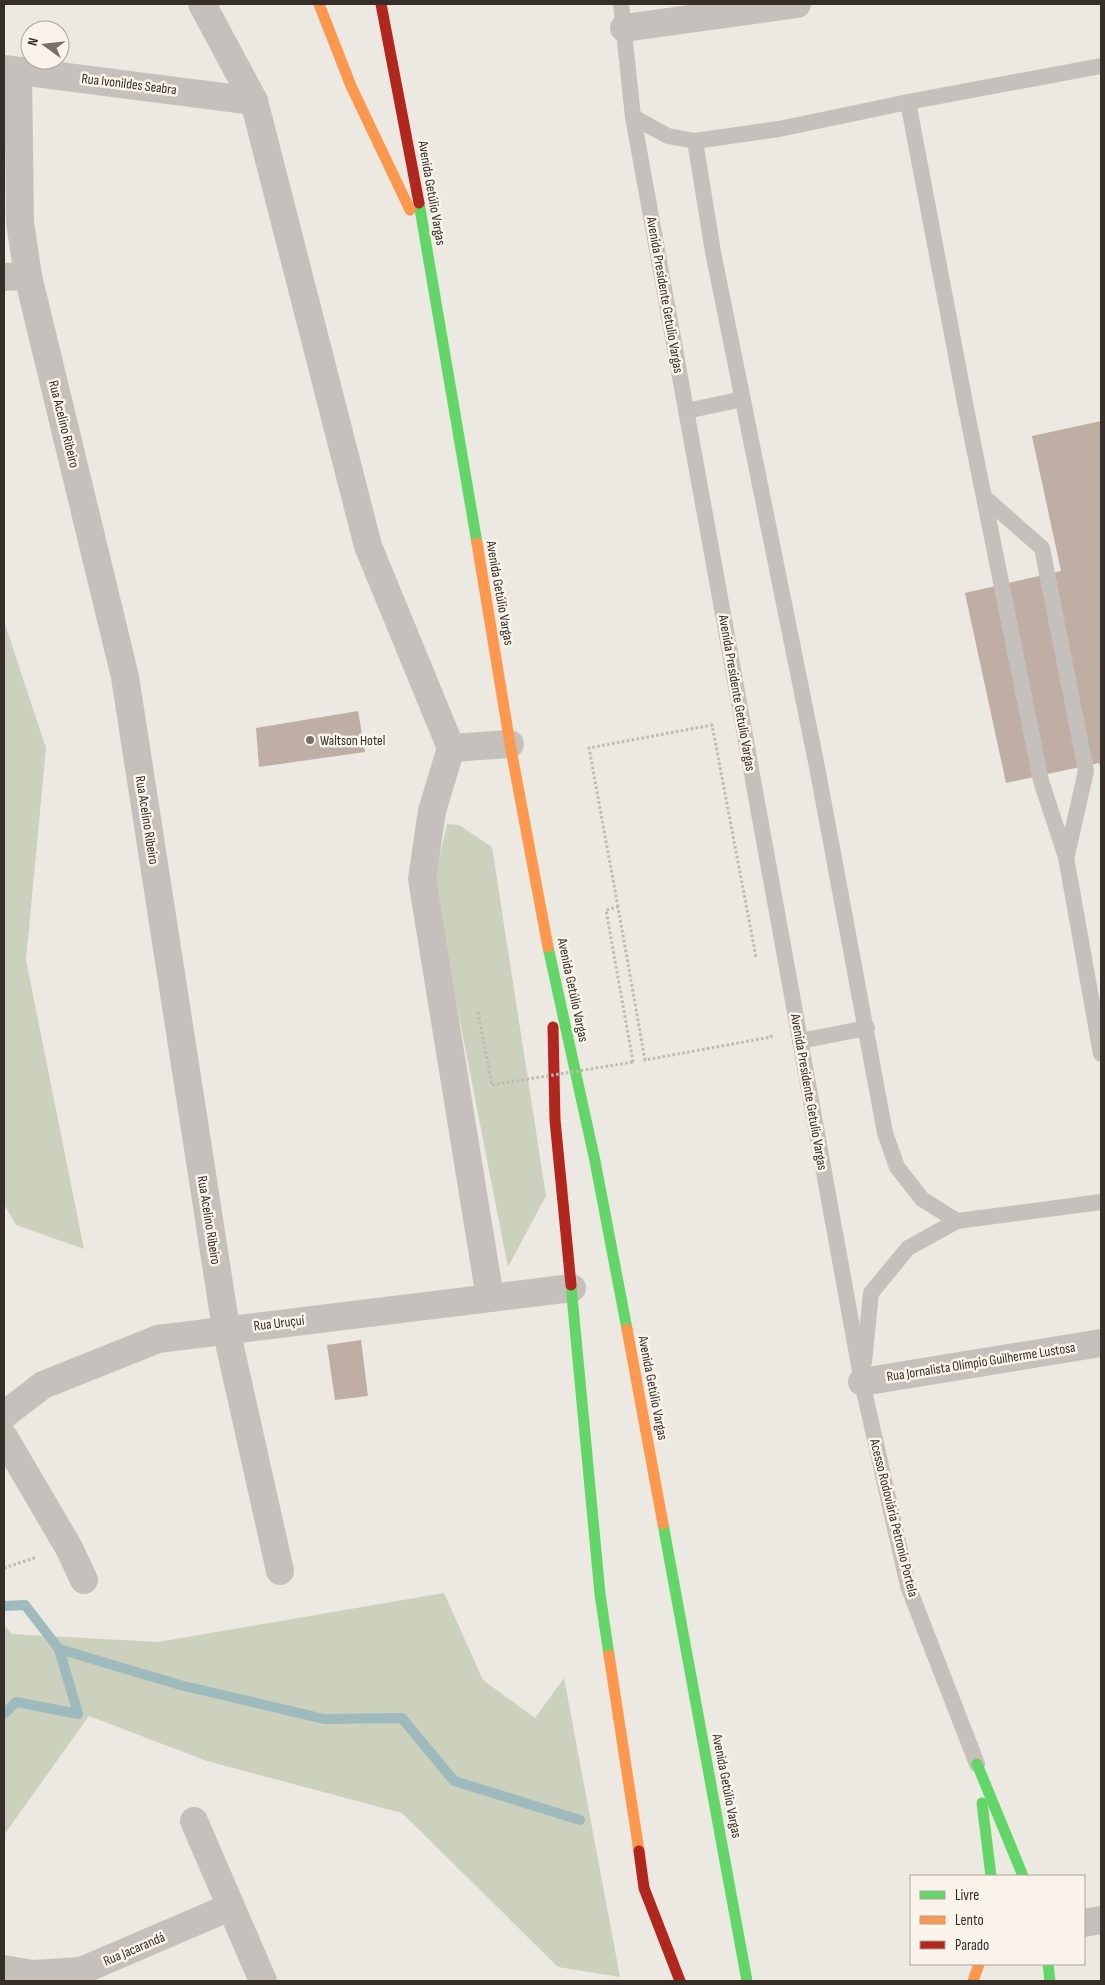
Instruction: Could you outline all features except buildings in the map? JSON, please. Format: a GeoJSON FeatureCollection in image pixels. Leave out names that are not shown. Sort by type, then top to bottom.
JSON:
{"type":"FeatureCollection","features":[{"type":"Feature","properties":{"kind":"highway"},"geometry":{"type":"LineString","coordinates":[[319,4],[351,86],[427,246]]}},
{"type":"Feature","properties":{"kind":"highway","name":"Avenida Getúlio Vargas"},"geometry":{"type":"LineString","coordinates":[[382,4],[427,246],[510,744],[552,971],[595,1161],[739,1928],[747,1981]]}},
{"type":"Feature","properties":{"kind":"highway"},"geometry":{"type":"LineString","coordinates":[[552,971],[555,1120],[600,1594],[644,1888],[680,1981]]}},
{"type":"Feature","properties":{"kind":"highway"},"geometry":{"type":"LineString","coordinates":[[977,1764],[991,1875]]}},
{"type":"Feature","properties":{"kind":"highway"},"geometry":{"type":"LineString","coordinates":[[977,1764],[1022,1875]]}},
{"type":"Feature","properties":{"kind":"highway"},"geometry":{"type":"LineString","coordinates":[[973,1981],[979,1965]]}},
{"type":"Feature","properties":{"kind":"highway"},"geometry":{"type":"LineString","coordinates":[[1048,1965],[1050,1981]]}},
{"type":"Feature","properties":{"kind":"street"},"geometry":{"type":"LineString","coordinates":[[202,4],[254,101],[368,546],[451,748],[432,811],[422,879],[490,1298]]}},
{"type":"Feature","properties":{"kind":"street"},"geometry":{"type":"LineString","coordinates":[[622,16],[797,4]]}},
{"type":"Feature","properties":{"kind":"street","name":"Rua Ivonildes Seabra"},"geometry":{"type":"LineString","coordinates":[[11,70],[254,101]]}},
{"type":"Feature","properties":{"kind":"street","name":"Rua Acelino Ribeiro"},"geometry":{"type":"LineString","coordinates":[[11,70],[20,222],[16,276],[125,677],[226,1329],[280,1571]]}},
{"type":"Feature","properties":{"kind":"street"},"geometry":{"type":"LineString","coordinates":[[451,748],[510,744]]}},
{"type":"Feature","properties":{"kind":"street","name":"Rua Uruçuí"},"geometry":{"type":"LineString","coordinates":[[4,1415],[43,1384],[158,1339],[226,1329],[572,1288]]}},
{"type":"Feature","properties":{"kind":"street","name":"Rua Jornalista Olímpio Guilherme Lustosa"},"geometry":{"type":"LineString","coordinates":[[862,1382],[1101,1343]]}},
{"type":"Feature","properties":{"kind":"street"},"geometry":{"type":"LineString","coordinates":[[4,1437],[69,1548],[84,1580]]}},
{"type":"Feature","properties":{"kind":"street"},"geometry":{"type":"LineString","coordinates":[[194,1821],[263,1981]]}},
{"type":"Feature","properties":{"kind":"street","name":"Rua Jacarandá"},"geometry":{"type":"LineString","coordinates":[[4,1969],[32,1974],[81,1971],[230,1907]]}},
{"type":"Feature","properties":{"kind":"street"},"geometry":{"type":"LineString","coordinates":[[1085,1923],[1101,1920]]}},
{"type":"Feature","properties":{"kind":"lane","name":"Avenida Presidente Getulio Vargas"},"geometry":{"type":"LineString","coordinates":[[622,16],[633,117],[862,1382]]}},
{"type":"Feature","properties":{"kind":"lane"},"geometry":{"type":"LineString","coordinates":[[633,117],[668,136],[695,141],[778,129],[908,102],[1101,66]]}},
{"type":"Feature","properties":{"kind":"lane"},"geometry":{"type":"LineString","coordinates":[[908,102],[984,497],[1042,781],[1066,857],[1101,1054]]}},
{"type":"Feature","properties":{"kind":"lane"},"geometry":{"type":"LineString","coordinates":[[695,141],[713,252],[867,1028],[885,1133],[897,1167],[922,1199],[957,1221]]}},
{"type":"Feature","properties":{"kind":"lane"},"geometry":{"type":"LineString","coordinates":[[686,411],[743,399]]}},
{"type":"Feature","properties":{"kind":"lane"},"geometry":{"type":"LineString","coordinates":[[984,497],[1042,548],[1086,771],[1066,857]]}},
{"type":"Feature","properties":{"kind":"lane"},"geometry":{"type":"LineString","coordinates":[[800,1041],[867,1028]]}},
{"type":"Feature","properties":{"kind":"lane"},"geometry":{"type":"LineString","coordinates":[[862,1382],[872,1292],[908,1248],[957,1221],[1101,1202]]}},
{"type":"Feature","properties":{"kind":"lane","name":"Acesso Rodoviária Petronio Portela"},"geometry":{"type":"LineString","coordinates":[[862,1382],[908,1586],[977,1764]]}},
{"type":"Feature","properties":{"kind":"path"},"geometry":{"type":"LineString","coordinates":[[756,959],[712,725],[589,748],[645,1060],[771,1037],[769,1027]]}},
{"type":"Feature","properties":{"kind":"path"},"geometry":{"type":"LineString","coordinates":[[492,1085],[633,1062],[606,910],[618,907]]}},
{"type":"Feature","properties":{"kind":"path"},"geometry":{"type":"LineString","coordinates":[[4,1568],[45,1555]]}},
{"type":"Feature","properties":{"kind":"green space"},"geometry":{"type":"Polygon","coordinates":[[[4,621],[46,748],[26,960],[84,1249],[16,1225],[4,1204],[4,621]]]}},
{"type":"Feature","properties":{"kind":"green space"},"geometry":{"type":"Polygon","coordinates":[[[447,824],[459,825],[492,847],[546,1196],[508,1267],[433,884],[447,824]]]}},
{"type":"Feature","properties":{"kind":"green space"},"geometry":{"type":"Polygon","coordinates":[[[444,1593],[483,1680],[535,1718],[564,1678],[620,1977],[558,1967],[402,1813],[207,1761],[89,1716],[4,1835],[4,1625],[12,1634],[158,1642],[444,1593]]]}},
{"type":"Feature","properties":{"kind":"waterway"},"geometry":{"type":"LineString","coordinates":[[4,1606],[25,1605],[59,1649],[180,1685],[324,1719],[402,1718],[454,1781],[580,1820]]}},
{"type":"Feature","properties":{"kind":"waterway"},"geometry":{"type":"LineString","coordinates":[[4,1714],[16,1702],[78,1714],[59,1649]]}},
{"type":"Feature","properties":{"kind":"traffic: fast"},"geometry":{"type":"LineString","coordinates":[[419,203],[477,543]]}},
{"type":"Feature","properties":{"kind":"traffic: fast"},"geometry":{"type":"LineString","coordinates":[[548,947],[595,1161],[627,1329]]}},
{"type":"Feature","properties":{"kind":"traffic: fast"},"geometry":{"type":"LineString","coordinates":[[571,1285],[600,1594],[609,1655]]}},
{"type":"Feature","properties":{"kind":"traffic: fast"},"geometry":{"type":"LineString","coordinates":[[663,1524],[747,1981]]}},
{"type":"Feature","properties":{"kind":"traffic: fast"},"geometry":{"type":"LineString","coordinates":[[977,1764],[1023,1875]]}},
{"type":"Feature","properties":{"kind":"traffic: fast"},"geometry":{"type":"LineString","coordinates":[[982,1803],[991,1875]]}},
{"type":"Feature","properties":{"kind":"traffic: fast"},"geometry":{"type":"LineString","coordinates":[[1048,1965],[1050,1981]]}},
{"type":"Feature","properties":{"kind":"traffic: slow"},"geometry":{"type":"LineString","coordinates":[[319,4],[351,86],[410,210]]}},
{"type":"Feature","properties":{"kind":"traffic: slow"},"geometry":{"type":"LineString","coordinates":[[477,543],[510,744],[548,947]]}},
{"type":"Feature","properties":{"kind":"traffic: slow"},"geometry":{"type":"LineString","coordinates":[[627,1329],[663,1524]]}},
{"type":"Feature","properties":{"kind":"traffic: slow"},"geometry":{"type":"LineString","coordinates":[[609,1655],[639,1851]]}},
{"type":"Feature","properties":{"kind":"traffic: slow"},"geometry":{"type":"LineString","coordinates":[[973,1981],[979,1965]]}},
{"type":"Feature","properties":{"kind":"traffic: jam"},"geometry":{"type":"LineString","coordinates":[[381,4],[419,203]]}},
{"type":"Feature","properties":{"kind":"traffic: jam"},"geometry":{"type":"LineString","coordinates":[[553,1027],[555,1120],[571,1285]]}},
{"type":"Feature","properties":{"kind":"traffic: jam"},"geometry":{"type":"LineString","coordinates":[[639,1851],[644,1888],[680,1981]]}},
{"type":"Feature","properties":{"kind":"place","name":"Waltson Hotel"},"geometry":{"type":"Point","coordinates":[310,740]}}]}
